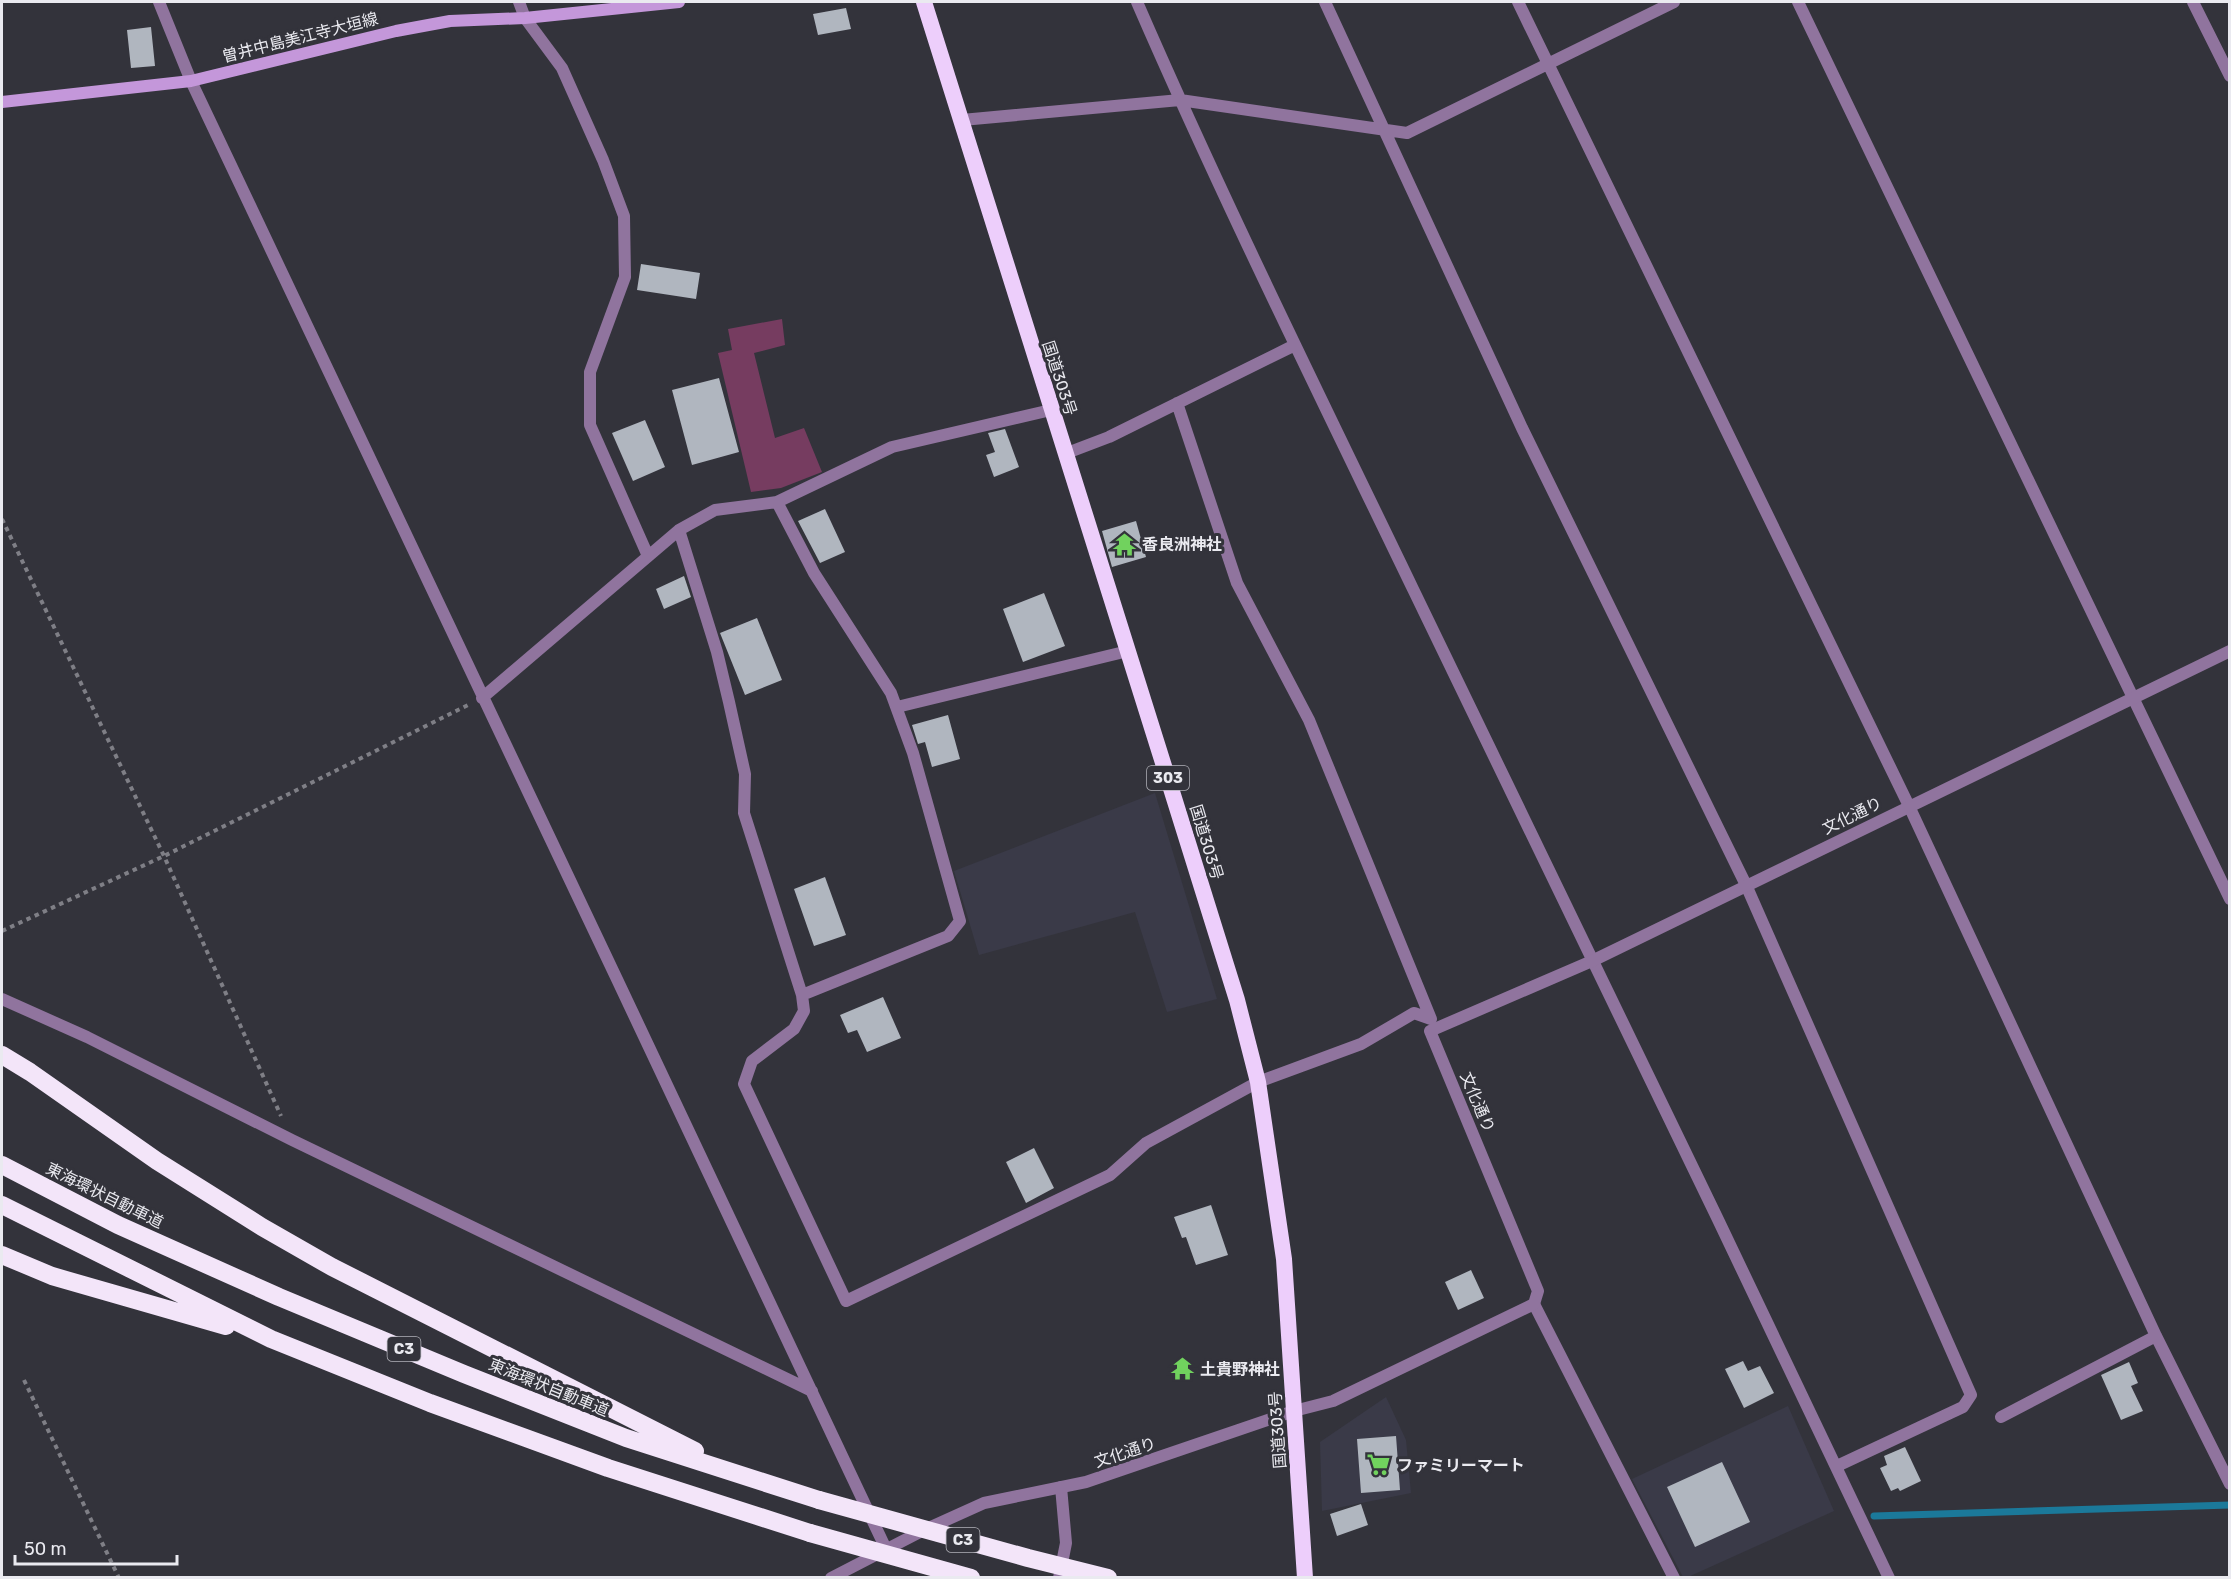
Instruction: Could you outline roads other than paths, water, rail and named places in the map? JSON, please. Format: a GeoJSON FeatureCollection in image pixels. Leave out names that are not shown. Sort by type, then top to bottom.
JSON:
{"type":"FeatureCollection","features":[{"type":"Feature","properties":{"kind":"highway","name":"国道303号"},"geometry":{"type":"LineString","coordinates":[[924,2],[1237,1000],[1258,1082],[1284,1259],[1305,1578]]}},
{"type":"Feature","properties":{"kind":"highway"},"geometry":{"type":"LineString","coordinates":[[2,1055],[30,1071],[157,1161],[262,1227],[332,1267],[747,1477]]}},
{"type":"Feature","properties":{"kind":"highway","name":"東海環状自動車道"},"geometry":{"type":"LineString","coordinates":[[2,1165],[118,1225],[279,1297],[453,1370],[626,1438],[819,1500],[1108,1578]]}},
{"type":"Feature","properties":{"kind":"highway","name":"C3"},"geometry":{"type":"LineString","coordinates":[[2,1205],[271,1338],[430,1403],[608,1468],[810,1533],[970,1578]]}},
{"type":"Feature","properties":{"kind":"highway"},"geometry":{"type":"LineString","coordinates":[[2,1255],[52,1276],[271,1338]]}},
{"type":"Feature","properties":{"kind":"main road","name":"曽井中島美江寺大垣線"},"geometry":{"type":"LineString","coordinates":[[2,102],[191,81],[396,31],[450,21],[525,18],[678,2]]}},
{"type":"Feature","properties":{"kind":"street"},"geometry":{"type":"LineString","coordinates":[[159,2],[191,81],[886,1549]]}},
{"type":"Feature","properties":{"kind":"street"},"geometry":{"type":"LineString","coordinates":[[519,2],[525,18],[562,68],[603,160],[624,216],[625,277],[590,372],[590,425],[648,556]]}},
{"type":"Feature","properties":{"kind":"street"},"geometry":{"type":"LineString","coordinates":[[1137,2],[1180,100],[1295,345],[1592,961],[1731,1243],[1889,1578]]}},
{"type":"Feature","properties":{"kind":"street"},"geometry":{"type":"LineString","coordinates":[[1324,2],[1522,428],[1746,885],[1971,1395],[1963,1407],[1837,1466]]}},
{"type":"Feature","properties":{"kind":"street"},"geometry":{"type":"LineString","coordinates":[[1518,2],[1909,806],[2156,1336],[2229,1484]]}},
{"type":"Feature","properties":{"kind":"street"},"geometry":{"type":"LineString","coordinates":[[962,120],[1180,100],[1407,134],[1674,2]]}},
{"type":"Feature","properties":{"kind":"street"},"geometry":{"type":"LineString","coordinates":[[1798,2],[2229,899]]}},
{"type":"Feature","properties":{"kind":"street"},"geometry":{"type":"LineString","coordinates":[[2193,2],[2229,76]]}},
{"type":"Feature","properties":{"kind":"street"},"geometry":{"type":"LineString","coordinates":[[1067,453],[1109,437],[1295,345]]}},
{"type":"Feature","properties":{"kind":"street"},"geometry":{"type":"LineString","coordinates":[[679,530],[717,652],[731,712],[745,774],[744,813],[802,995],[804,1011],[794,1029],[752,1061],[744,1084],[846,1301],[1110,1175],[1146,1143],[1258,1082],[1361,1044],[1414,1013],[1431,1019],[1309,720],[1237,583],[1177,403]]}},
{"type":"Feature","properties":{"kind":"street"},"geometry":{"type":"LineString","coordinates":[[482,698],[679,530],[715,510],[777,501],[892,447],[1051,410]]}},
{"type":"Feature","properties":{"kind":"street"},"geometry":{"type":"LineString","coordinates":[[777,501],[814,573],[891,693],[913,753],[960,921],[948,936],[802,995]]}},
{"type":"Feature","properties":{"kind":"street"},"geometry":{"type":"LineString","coordinates":[[897,707],[1128,651]]}},
{"type":"Feature","properties":{"kind":"street","name":"文化通り"},"geometry":{"type":"LineString","coordinates":[[831,1578],[922,1531],[984,1503],[1086,1482],[1294,1411],[1333,1401],[1534,1304],[1538,1291],[1430,1031],[1592,961],[2229,651]]}},
{"type":"Feature","properties":{"kind":"street"},"geometry":{"type":"LineString","coordinates":[[2,999],[87,1037],[292,1140],[812,1390]]}},
{"type":"Feature","properties":{"kind":"street"},"geometry":{"type":"LineString","coordinates":[[1534,1304],[1674,1578]]}},
{"type":"Feature","properties":{"kind":"street"},"geometry":{"type":"LineString","coordinates":[[2001,1417],[2156,1336]]}},
{"type":"Feature","properties":{"kind":"street"},"geometry":{"type":"LineString","coordinates":[[1059,1578],[1066,1543],[1061,1487]]}},
{"type":"Feature","properties":{"kind":"waterway"},"geometry":{"type":"LineString","coordinates":[[1874,1516],[2230,1505]]}},
{"type":"Feature","properties":{"kind":"place","name":"香良洲神社"},"geometry":{"type":"Point","coordinates":[1124,544]}},
{"type":"Feature","properties":{"kind":"place","name":"土貴野神社"},"geometry":{"type":"Point","coordinates":[1182,1369]}},
{"type":"Feature","properties":{"kind":"place","name":"ファミリーマート"},"geometry":{"type":"Point","coordinates":[1379,1465]}}]}
